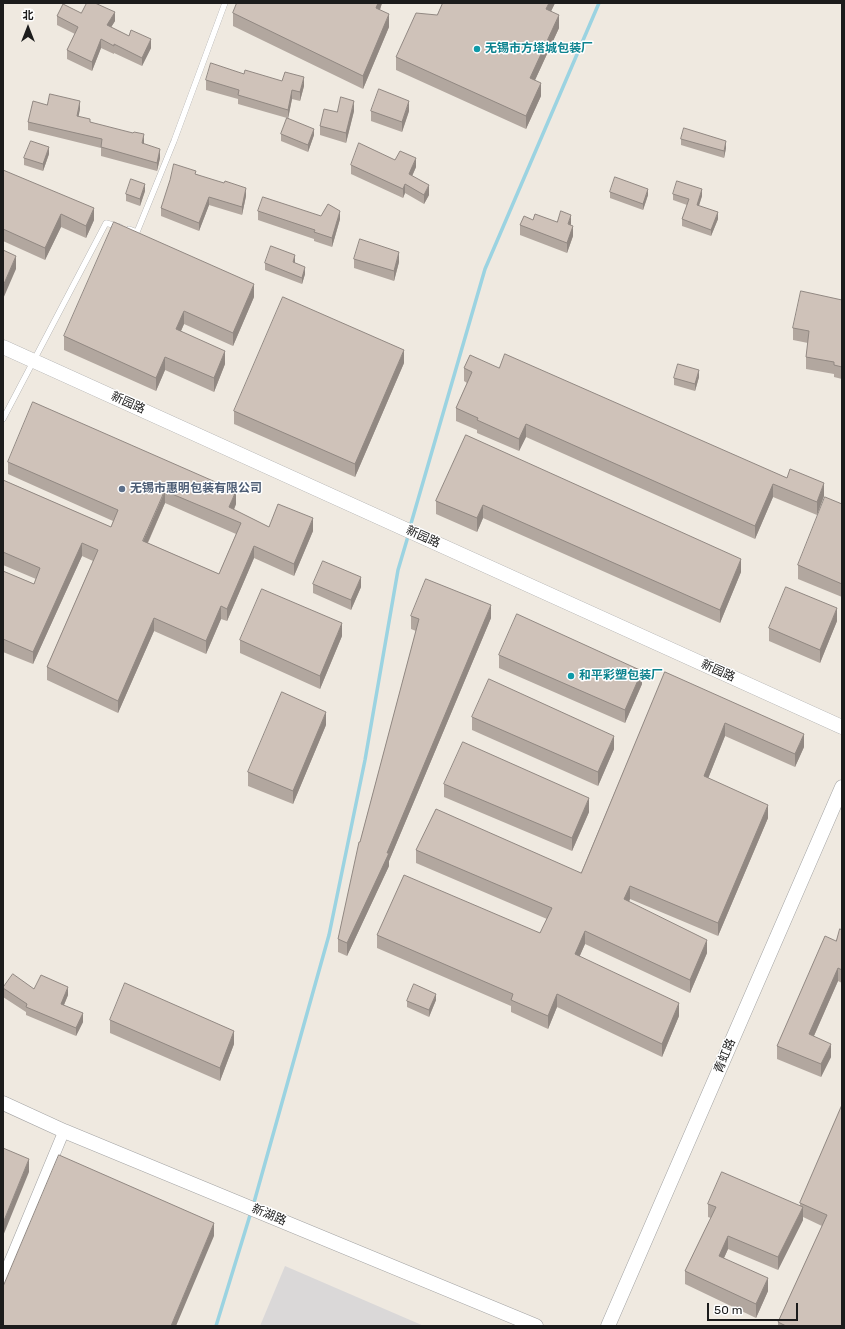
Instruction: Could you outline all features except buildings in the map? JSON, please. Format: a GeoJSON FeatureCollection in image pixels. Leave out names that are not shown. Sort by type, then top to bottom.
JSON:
{"type":"FeatureCollection","features":[{"type":"Feature","properties":{"kind":"street","name":"新园路"},"geometry":{"type":"LineString","coordinates":[[3,347],[842,727]]}},
{"type":"Feature","properties":{"kind":"street","name":"青虹路"},"geometry":{"type":"LineString","coordinates":[[608,1326],[842,787]]}},
{"type":"Feature","properties":{"kind":"street","name":"新湖路"},"geometry":{"type":"LineString","coordinates":[[3,1103],[64,1131],[536,1326]]}},
{"type":"Feature","properties":{"kind":"street"},"geometry":{"type":"LineString","coordinates":[[3,1278],[64,1131]]}},
{"type":"Feature","properties":{"kind":"lane"},"geometry":{"type":"LineString","coordinates":[[3,419],[106,223],[137,232],[174,141],[225,3]]}},
{"type":"Feature","properties":{"kind":"shaded area"},"geometry":{"type":"Polygon","coordinates":[[[285,1266],[424,1326],[260,1326],[285,1266]]]}},
{"type":"Feature","properties":{"kind":"waterway"},"geometry":{"type":"LineString","coordinates":[[410,527],[485,269],[599,3]]}},
{"type":"Feature","properties":{"kind":"waterway"},"geometry":{"type":"LineString","coordinates":[[253,1206],[329,935],[365,760],[398,570],[409,533]]}},
{"type":"Feature","properties":{"kind":"waterway"},"geometry":{"type":"LineString","coordinates":[[216,1326],[251,1212]]}},
{"type":"Feature","properties":{"kind":"place","name":"无锡市方塔城包装厂"},"geometry":{"type":"Point","coordinates":[477,49]}},
{"type":"Feature","properties":{"kind":"place","name":"无锡市惠明包装有限公司"},"geometry":{"type":"Point","coordinates":[122,489]}},
{"type":"Feature","properties":{"kind":"place","name":"和平彩塑包装厂"},"geometry":{"type":"Point","coordinates":[571,676]}}]}
